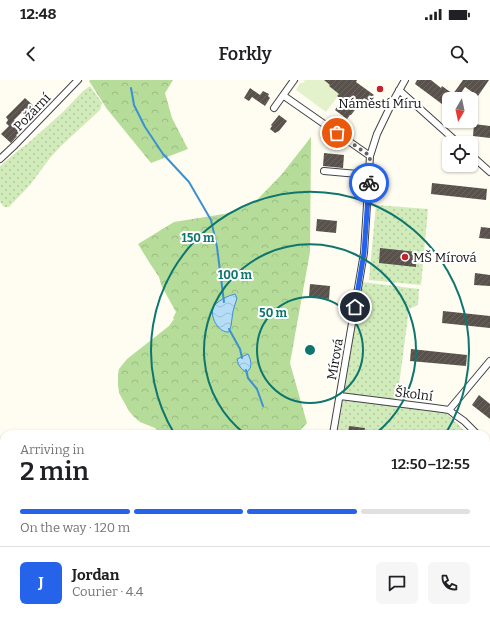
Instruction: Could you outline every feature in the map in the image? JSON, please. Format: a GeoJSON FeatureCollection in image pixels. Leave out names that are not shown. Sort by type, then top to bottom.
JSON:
{"type":"FeatureCollection","features":[{"type":"Feature","properties":{"kind":"street","name":"Požární"},"geometry":{"type":"LineString","coordinates":[[0,159],[78,80]]}},
{"type":"Feature","properties":{"kind":"street"},"geometry":{"type":"LineString","coordinates":[[274,108],[294,80]]}},
{"type":"Feature","properties":{"kind":"street","name":"Mírová"},"geometry":{"type":"LineString","coordinates":[[334,430],[364,253],[370,156],[377,134],[405,80]]}},
{"type":"Feature","properties":{"kind":"street"},"geometry":{"type":"LineString","coordinates":[[399,90],[450,136]]}},
{"type":"Feature","properties":{"kind":"street"},"geometry":{"type":"LineString","coordinates":[[284,96],[370,156]]}},
{"type":"Feature","properties":{"kind":"street"},"geometry":{"type":"LineString","coordinates":[[478,161],[490,172]]}},
{"type":"Feature","properties":{"kind":"street"},"geometry":{"type":"LineString","coordinates":[[324,171],[369,175]]}},
{"type":"Feature","properties":{"kind":"street"},"geometry":{"type":"LineString","coordinates":[[449,410],[490,361]]}},
{"type":"Feature","properties":{"kind":"street","name":"Školní"},"geometry":{"type":"LineString","coordinates":[[340,396],[449,410],[473,430]]}},
{"type":"Feature","properties":{"kind":"green space"},"geometry":{"type":"Polygon","coordinates":[[[173,80],[165,93],[172,118],[188,149],[151,163],[107,109],[89,81],[173,80]]]}},
{"type":"Feature","properties":{"kind":"green space"},"geometry":{"type":"Polygon","coordinates":[[[305,80],[324,80],[341,92],[326,112],[296,90],[300,83],[303,83],[305,80]]]}},
{"type":"Feature","properties":{"kind":"green space"},"geometry":{"type":"Polygon","coordinates":[[[90,86],[102,103],[100,110],[61,146],[30,185],[9,207],[4,207],[0,202],[0,166],[26,145],[90,86]]]}},
{"type":"Feature","properties":{"kind":"green space"},"geometry":{"type":"Polygon","coordinates":[[[311,137],[310,252],[290,363],[307,423],[301,430],[157,430],[140,422],[129,411],[119,393],[119,369],[127,359],[169,326],[174,319],[173,318],[176,312],[161,285],[159,277],[138,244],[174,222],[230,213],[254,203],[282,174],[311,137]]]}},
{"type":"Feature","properties":{"kind":"green space"},"geometry":{"type":"Polygon","coordinates":[[[376,205],[428,209],[421,285],[369,280],[376,205]]]}},
{"type":"Feature","properties":{"kind":"green space"},"geometry":{"type":"Polygon","coordinates":[[[362,282],[419,289],[418,305],[409,309],[397,400],[344,394],[362,282]]]}},
{"type":"Feature","properties":{"kind":"green space"},"geometry":{"type":"Polygon","coordinates":[[[343,400],[435,411],[447,414],[464,430],[338,430],[343,400]]]}},
{"type":"Feature","properties":{"kind":"water"},"geometry":{"type":"Polygon","coordinates":[[[235,294],[237,298],[231,326],[229,332],[225,332],[216,324],[214,320],[212,312],[213,308],[216,303],[222,299],[235,294]]]}},
{"type":"Feature","properties":{"kind":"water"},"geometry":{"type":"Polygon","coordinates":[[[248,354],[251,363],[247,372],[240,367],[237,359],[248,354]]]}},
{"type":"Feature","properties":{"kind":"building"},"geometry":{"type":"Polygon","coordinates":[[[324,80],[357,80],[356,82],[374,95],[369,102],[364,98],[347,119],[335,110],[342,100],[337,96],[339,94],[324,80]]]}},
{"type":"Feature","properties":{"kind":"building"},"geometry":{"type":"Polygon","coordinates":[[[417,80],[431,80],[441,88],[442,86],[450,92],[442,92],[442,104],[415,84],[417,80]]]}},
{"type":"Feature","properties":{"kind":"building"},"geometry":{"type":"Polygon","coordinates":[[[463,80],[489,80],[478,96],[478,92],[472,92],[465,87],[462,92],[454,92],[463,80]]]}},
{"type":"Feature","properties":{"kind":"building"},"geometry":{"type":"Polygon","coordinates":[[[250,88],[260,95],[263,91],[269,94],[268,96],[270,98],[265,106],[252,97],[249,101],[244,98],[250,88]]]}},
{"type":"Feature","properties":{"kind":"building"},"geometry":{"type":"Polygon","coordinates":[[[25,98],[36,108],[26,118],[21,113],[14,120],[23,130],[16,135],[17,136],[11,143],[1,134],[9,126],[6,123],[8,120],[6,117],[25,98]]]}},
{"type":"Feature","properties":{"kind":"building"},"geometry":{"type":"Polygon","coordinates":[[[279,115],[287,121],[279,131],[275,133],[270,129],[272,126],[271,125],[279,115]]]}},
{"type":"Feature","properties":{"kind":"building"},"geometry":{"type":"Polygon","coordinates":[[[478,124],[490,126],[490,138],[473,136],[474,128],[478,128],[478,124]]]}},
{"type":"Feature","properties":{"kind":"building"},"geometry":{"type":"Polygon","coordinates":[[[324,153],[344,155],[343,168],[323,166],[324,153]]]}},
{"type":"Feature","properties":{"kind":"building"},"geometry":{"type":"Polygon","coordinates":[[[432,183],[487,189],[486,200],[431,194],[432,183]]]}},
{"type":"Feature","properties":{"kind":"building"},"geometry":{"type":"Polygon","coordinates":[[[317,219],[337,221],[336,233],[316,231],[317,219]]]}},
{"type":"Feature","properties":{"kind":"building"},"geometry":{"type":"Polygon","coordinates":[[[481,227],[490,228],[490,239],[479,238],[481,227]]]}},
{"type":"Feature","properties":{"kind":"building"},"geometry":{"type":"Polygon","coordinates":[[[380,248],[417,252],[416,267],[379,263],[380,248]]]}},
{"type":"Feature","properties":{"kind":"building"},"geometry":{"type":"Polygon","coordinates":[[[475,273],[490,275],[490,286],[474,285],[475,273]]]}},
{"type":"Feature","properties":{"kind":"building"},"geometry":{"type":"Polygon","coordinates":[[[310,284],[330,286],[329,299],[309,297],[310,284]]]}},
{"type":"Feature","properties":{"kind":"building"},"geometry":{"type":"Polygon","coordinates":[[[443,311],[490,316],[490,328],[442,323],[443,311]]]}},
{"type":"Feature","properties":{"kind":"building"},"geometry":{"type":"Polygon","coordinates":[[[411,349],[467,355],[466,366],[410,361],[411,349]]]}},
{"type":"Feature","properties":{"kind":"building"},"geometry":{"type":"Polygon","coordinates":[[[479,395],[490,404],[490,419],[472,405],[479,395]]]}},
{"type":"Feature","properties":{"kind":"building"},"geometry":{"type":"Polygon","coordinates":[[[349,426],[365,428],[365,430],[348,430],[349,426]]]}},
{"type":"Feature","properties":{"kind":"waterway"},"geometry":{"type":"LineString","coordinates":[[131,88],[134,105],[145,127],[163,154],[189,182],[211,220],[217,247],[224,302]]}},
{"type":"Feature","properties":{"kind":"waterway"},"geometry":{"type":"LineString","coordinates":[[229,329],[240,349],[242,358]]}},
{"type":"Feature","properties":{"kind":"waterway"},"geometry":{"type":"LineString","coordinates":[[246,370],[248,378],[257,389],[263,406]]}},
{"type":"Feature","properties":{"kind":"way so far"},"geometry":{"type":"LineString","coordinates":[[337,133],[370,156],[369,183]]}},
{"type":"Feature","properties":{"kind":"place","name":"Náměstí Míru"},"geometry":{"type":"Point","coordinates":[380,89]}},
{"type":"Feature","properties":{"kind":"place","name":"MŠ Mírová"},"geometry":{"type":"Point","coordinates":[405,257]}},
{"type":"Feature","properties":{"kind":"route"},"geometry":{"type":"LineString","coordinates":[[355,307],[364,253],[369,183]]}}]}
